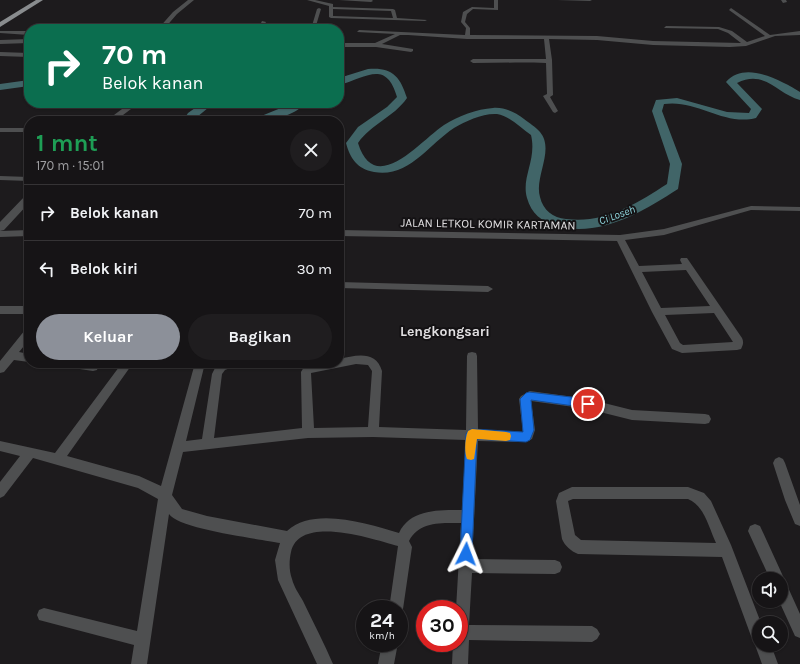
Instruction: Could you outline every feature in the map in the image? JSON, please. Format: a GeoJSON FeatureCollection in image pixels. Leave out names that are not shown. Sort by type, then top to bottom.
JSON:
{"type":"FeatureCollection","features":[{"type":"Feature","properties":{"kind":"highway"},"geometry":{"type":"LineString","coordinates":[[0,25],[40,0]]}},
{"type":"Feature","properties":{"kind":"street"},"geometry":{"type":"LineString","coordinates":[[165,24],[175,13],[191,0]]}},
{"type":"Feature","properties":{"kind":"street"},"geometry":{"type":"LineString","coordinates":[[309,0],[331,5],[332,8],[393,10],[394,18]]}},
{"type":"Feature","properties":{"kind":"street"},"geometry":{"type":"LineString","coordinates":[[341,0],[372,1]]}},
{"type":"Feature","properties":{"kind":"street"},"geometry":{"type":"LineString","coordinates":[[467,37],[468,28],[463,22],[465,13],[472,8],[496,9],[496,0]]}},
{"type":"Feature","properties":{"kind":"street"},"geometry":{"type":"LineString","coordinates":[[559,0],[590,0]]}},
{"type":"Feature","properties":{"kind":"street"},"geometry":{"type":"LineString","coordinates":[[332,8],[331,17],[425,20]]}},
{"type":"Feature","properties":{"kind":"street"},"geometry":{"type":"LineString","coordinates":[[314,24],[319,9]]}},
{"type":"Feature","properties":{"kind":"street"},"geometry":{"type":"LineString","coordinates":[[732,10],[768,36]]}},
{"type":"Feature","properties":{"kind":"street"},"geometry":{"type":"LineString","coordinates":[[666,27],[719,28],[730,32],[746,44]]}},
{"type":"Feature","properties":{"kind":"street"},"geometry":{"type":"LineString","coordinates":[[359,31],[389,31],[477,38],[605,39],[653,43],[725,45],[746,44],[768,36],[800,33]]}},
{"type":"Feature","properties":{"kind":"street"},"geometry":{"type":"LineString","coordinates":[[0,32],[24,33]]}},
{"type":"Feature","properties":{"kind":"street"},"geometry":{"type":"LineString","coordinates":[[376,45],[404,33]]}},
{"type":"Feature","properties":{"kind":"street"},"geometry":{"type":"LineString","coordinates":[[546,38],[549,61],[550,95],[546,96],[556,111]]}},
{"type":"Feature","properties":{"kind":"street"},"geometry":{"type":"LineString","coordinates":[[0,42],[24,41]]}},
{"type":"Feature","properties":{"kind":"street"},"geometry":{"type":"LineString","coordinates":[[344,46],[376,45],[411,50]]}},
{"type":"Feature","properties":{"kind":"street"},"geometry":{"type":"LineString","coordinates":[[0,54],[24,55]]}},
{"type":"Feature","properties":{"kind":"street"},"geometry":{"type":"LineString","coordinates":[[473,61],[549,61]]}},
{"type":"Feature","properties":{"kind":"street"},"geometry":{"type":"LineString","coordinates":[[117,116],[128,108]]}},
{"type":"Feature","properties":{"kind":"street"},"geometry":{"type":"LineString","coordinates":[[0,130],[24,130]]}},
{"type":"Feature","properties":{"kind":"street"},"geometry":{"type":"LineString","coordinates":[[0,178],[24,179]]}},
{"type":"Feature","properties":{"kind":"street"},"geometry":{"type":"LineString","coordinates":[[0,228],[24,202]]}},
{"type":"Feature","properties":{"kind":"street","name":"JALAN LETKOL KOMIR KARTAMAN"},"geometry":{"type":"LineString","coordinates":[[344,234],[620,238],[664,232],[751,208],[800,209]]}},
{"type":"Feature","properties":{"kind":"street"},"geometry":{"type":"LineString","coordinates":[[0,234],[24,233]]}},
{"type":"Feature","properties":{"kind":"street"},"geometry":{"type":"LineString","coordinates":[[620,238],[635,269],[657,312],[676,345],[680,348],[737,346],[738,341],[686,263],[635,269]]}},
{"type":"Feature","properties":{"kind":"street"},"geometry":{"type":"LineString","coordinates":[[344,285],[488,289]]}},
{"type":"Feature","properties":{"kind":"street"},"geometry":{"type":"LineString","coordinates":[[657,312],[716,309]]}},
{"type":"Feature","properties":{"kind":"street"},"geometry":{"type":"LineString","coordinates":[[0,310],[24,310]]}},
{"type":"Feature","properties":{"kind":"street"},"geometry":{"type":"LineString","coordinates":[[0,369],[24,338]]}},
{"type":"Feature","properties":{"kind":"street"},"geometry":{"type":"LineString","coordinates":[[11,355],[24,357]]}},
{"type":"Feature","properties":{"kind":"street"},"geometry":{"type":"LineString","coordinates":[[464,600],[472,434],[472,356]]}},
{"type":"Feature","properties":{"kind":"street"},"geometry":{"type":"LineString","coordinates":[[344,362],[363,360],[372,362],[376,366],[377,371],[373,432]]}},
{"type":"Feature","properties":{"kind":"street"},"geometry":{"type":"LineString","coordinates":[[57,460],[124,368]]}},
{"type":"Feature","properties":{"kind":"street"},"geometry":{"type":"LineString","coordinates":[[139,664],[165,496],[199,368]]}},
{"type":"Feature","properties":{"kind":"street"},"geometry":{"type":"LineString","coordinates":[[207,444],[217,374],[220,368]]}},
{"type":"Feature","properties":{"kind":"street"},"geometry":{"type":"LineString","coordinates":[[308,433],[306,372],[309,369],[314,368]]}},
{"type":"Feature","properties":{"kind":"street"},"geometry":{"type":"LineString","coordinates":[[178,448],[308,433],[373,432],[472,434],[526,437],[529,430],[525,399],[530,396],[588,404],[632,415],[706,419]]}},
{"type":"Feature","properties":{"kind":"street"},"geometry":{"type":"LineString","coordinates":[[0,446],[30,452],[139,482],[153,488],[165,496],[175,512],[186,518],[290,538]]}},
{"type":"Feature","properties":{"kind":"street"},"geometry":{"type":"LineString","coordinates":[[0,492],[30,452]]}},
{"type":"Feature","properties":{"kind":"street"},"geometry":{"type":"LineString","coordinates":[[780,463],[787,487],[800,519]]}},
{"type":"Feature","properties":{"kind":"street"},"geometry":{"type":"LineString","coordinates":[[726,550],[578,547],[569,540],[562,501],[564,497],[572,493],[691,493],[699,498],[706,506],[726,550],[752,618]]}},
{"type":"Feature","properties":{"kind":"street"},"geometry":{"type":"LineString","coordinates":[[402,541],[408,528],[418,522],[430,519],[468,516]]}},
{"type":"Feature","properties":{"kind":"street"},"geometry":{"type":"LineString","coordinates":[[325,664],[285,580],[282,566],[283,555],[290,538],[306,526],[324,525],[381,535],[402,541],[405,547],[397,600]]}},
{"type":"Feature","properties":{"kind":"street"},"geometry":{"type":"LineString","coordinates":[[755,531],[774,572]]}},
{"type":"Feature","properties":{"kind":"street"},"geometry":{"type":"LineString","coordinates":[[465,566],[555,567]]}},
{"type":"Feature","properties":{"kind":"street"},"geometry":{"type":"LineString","coordinates":[[788,604],[800,631]]}},
{"type":"Feature","properties":{"kind":"street"},"geometry":{"type":"LineString","coordinates":[[44,615],[143,640]]}},
{"type":"Feature","properties":{"kind":"street"},"geometry":{"type":"LineString","coordinates":[[468,632],[592,634]]}},
{"type":"Feature","properties":{"kind":"street"},"geometry":{"type":"LineString","coordinates":[[386,664],[388,652]]}},
{"type":"Feature","properties":{"kind":"street"},"geometry":{"type":"LineString","coordinates":[[460,664],[461,652]]}},
{"type":"Feature","properties":{"kind":"street"},"geometry":{"type":"LineString","coordinates":[[766,652],[770,664]]}},
{"type":"Feature","properties":{"kind":"waterway","name":"Ci Loseh"},"geometry":{"type":"LineString","coordinates":[[344,80],[368,72],[383,72],[395,80],[402,98],[391,109],[362,129],[352,143],[358,158],[363,164],[371,168],[382,170],[393,168],[413,156],[450,126],[471,116],[500,111],[511,115],[536,134],[539,150],[532,191],[537,207],[550,220],[575,225],[605,221],[619,216],[633,210],[673,186],[676,164],[657,111],[660,102],[685,102],[727,115],[752,116],[757,109],[731,82],[749,76],[758,76],[776,82],[800,97]]}},
{"type":"Feature","properties":{"kind":"waterway","name":"Ci Loseh"},"geometry":{"type":"LineString","coordinates":[[0,87],[24,84]]}},
{"type":"Feature","properties":{"kind":"waterway","name":"Ci Loseh"},"geometry":{"type":"LineString","coordinates":[[192,116],[202,108]]}},
{"type":"Feature","properties":{"kind":"waterway","name":"Ci Loseh"},"geometry":{"type":"LineString","coordinates":[[271,116],[292,108]]}},
{"type":"Feature","properties":{"kind":"slow traffic"},"geometry":{"type":"LineString","coordinates":[[471,455],[472,434],[506,436]]}},
{"type":"Feature","properties":{"kind":"district","name":"Lengkongsari"},"geometry":{"type":"Point","coordinates":[445,331]}},
{"type":"Feature","properties":{"kind":"route"},"geometry":{"type":"LineString","coordinates":[[466,554],[472,434],[526,437],[529,434],[529,430],[525,399],[529,396],[588,404]]}}]}
